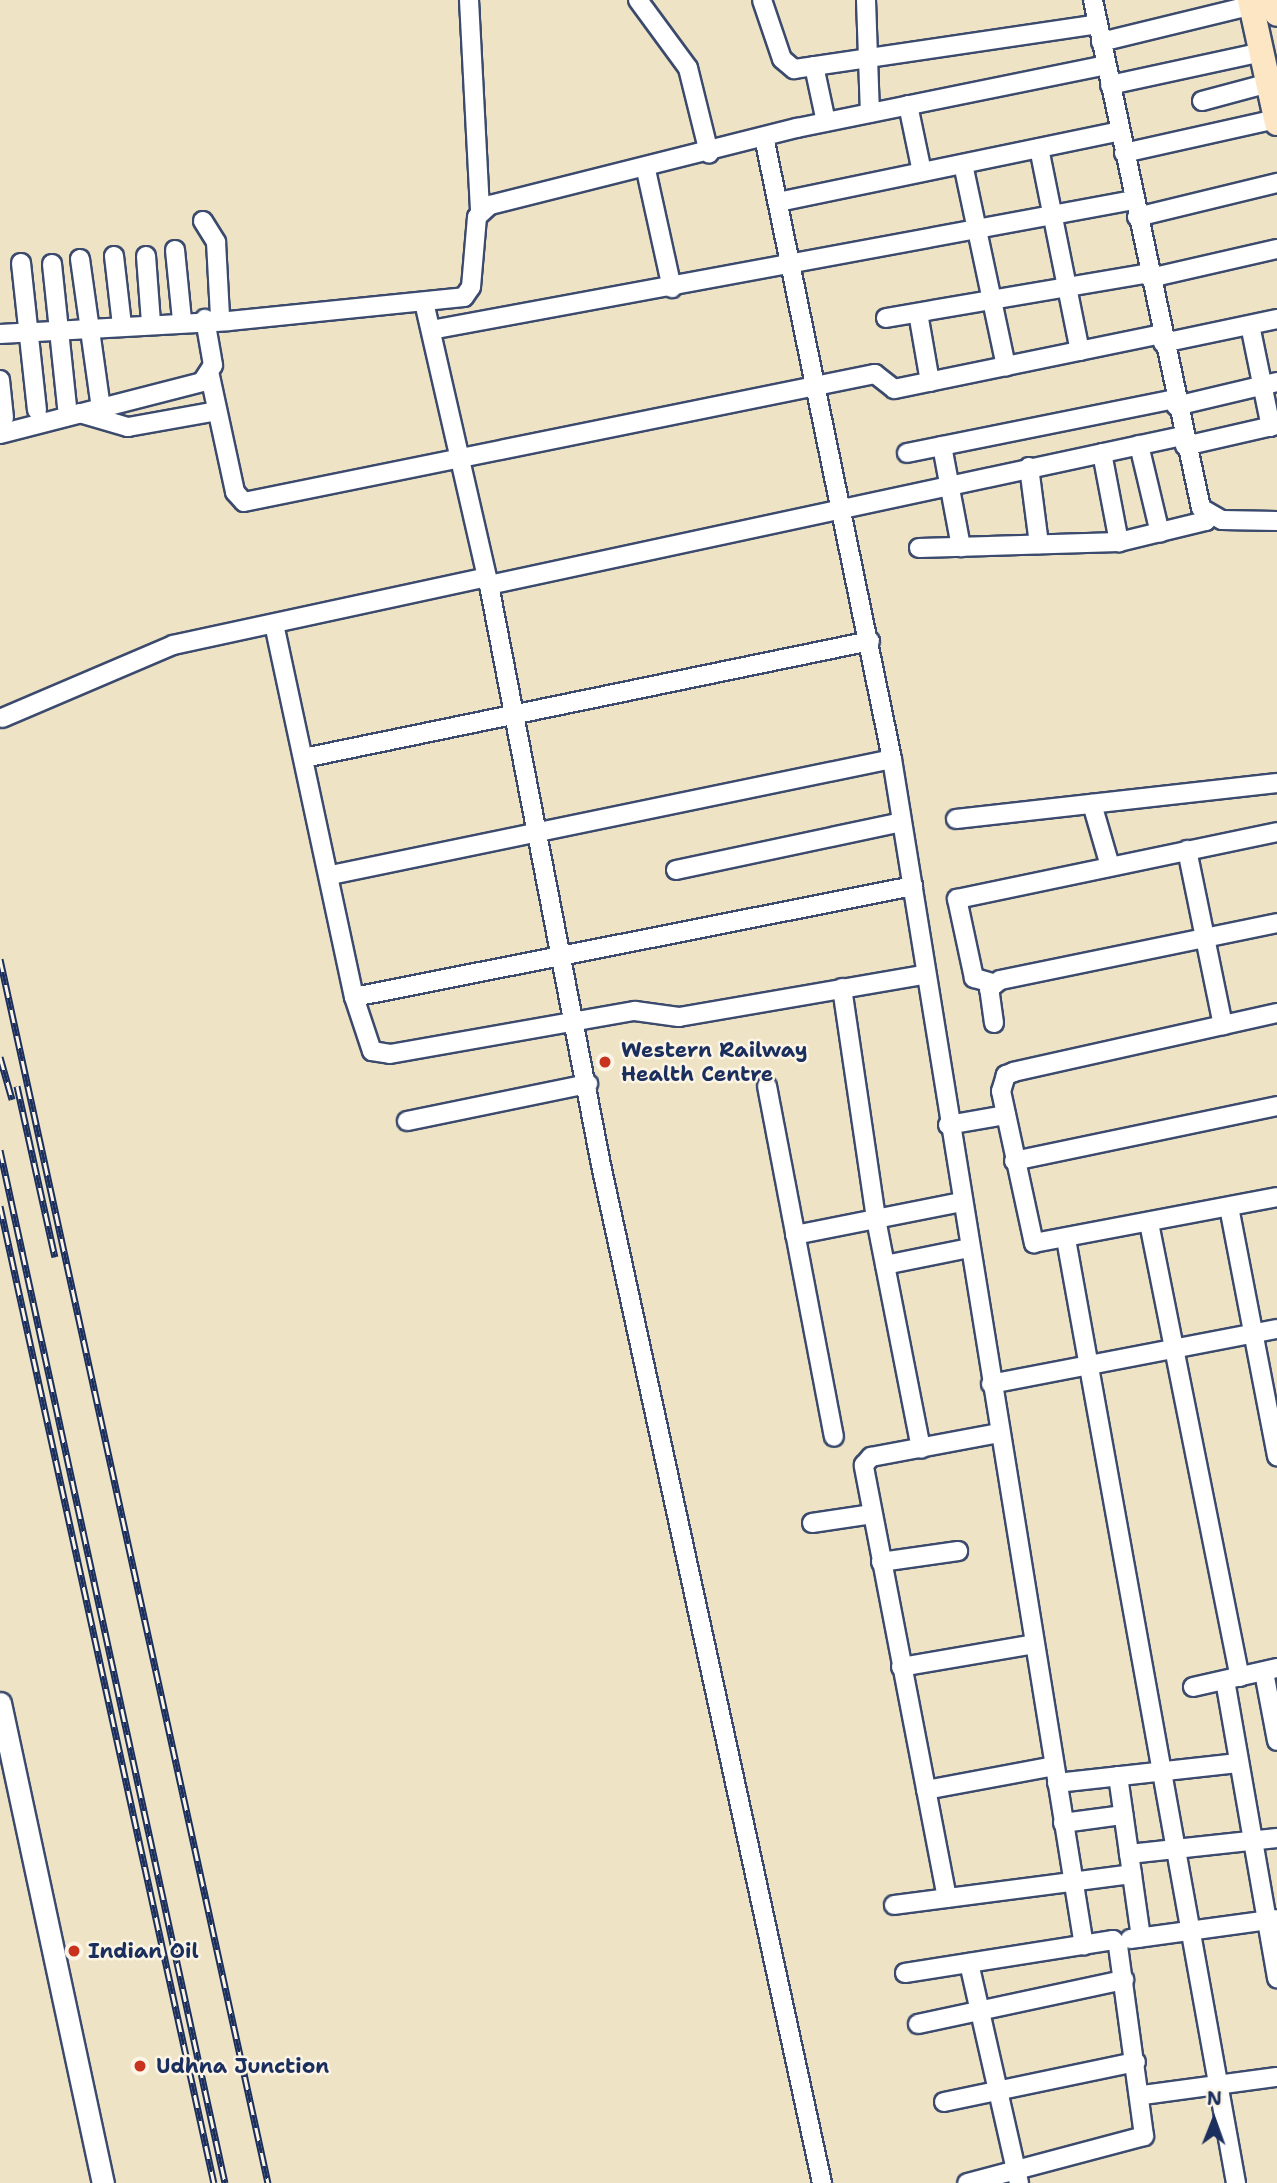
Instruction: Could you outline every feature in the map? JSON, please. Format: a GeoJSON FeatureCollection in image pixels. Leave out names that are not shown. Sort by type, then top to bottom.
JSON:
{"type":"FeatureCollection","features":[{"type":"Feature","properties":{"kind":"main road"},"geometry":{"type":"LineString","coordinates":[[1262,1],[1277,14]]}},
{"type":"Feature","properties":{"kind":"main road"},"geometry":{"type":"LineString","coordinates":[[1262,1],[1263,52],[1277,121]]}},
{"type":"Feature","properties":{"kind":"street"},"geometry":{"type":"LineString","coordinates":[[0,334],[424,302],[468,293],[480,212],[469,0]]}},
{"type":"Feature","properties":{"kind":"street"},"geometry":{"type":"LineString","coordinates":[[638,0],[688,68],[709,153]]}},
{"type":"Feature","properties":{"kind":"street"},"geometry":{"type":"LineString","coordinates":[[762,0],[788,67],[868,59],[1098,24]]}},
{"type":"Feature","properties":{"kind":"street"},"geometry":{"type":"LineString","coordinates":[[866,0],[870,113]]}},
{"type":"Feature","properties":{"kind":"street"},"geometry":{"type":"LineString","coordinates":[[919,548],[1119,542],[1206,521],[1183,441],[1093,0]]}},
{"type":"Feature","properties":{"kind":"street"},"geometry":{"type":"LineString","coordinates":[[1101,42],[1203,8],[1262,1]]}},
{"type":"Feature","properties":{"kind":"street"},"geometry":{"type":"LineString","coordinates":[[1110,85],[1263,52]]}},
{"type":"Feature","properties":{"kind":"street"},"geometry":{"type":"LineString","coordinates":[[480,212],[826,122],[1106,65]]}},
{"type":"Feature","properties":{"kind":"street"},"geometry":{"type":"LineString","coordinates":[[814,66],[826,122]]}},
{"type":"Feature","properties":{"kind":"street"},"geometry":{"type":"LineString","coordinates":[[1202,101],[1269,83]]}},
{"type":"Feature","properties":{"kind":"street"},"geometry":{"type":"LineString","coordinates":[[908,105],[922,172]]}},
{"type":"Feature","properties":{"kind":"street"},"geometry":{"type":"LineString","coordinates":[[1124,153],[1277,121]]}},
{"type":"Feature","properties":{"kind":"street"},"geometry":{"type":"LineString","coordinates":[[778,202],[1120,131]]}},
{"type":"Feature","properties":{"kind":"street"},"geometry":{"type":"LineString","coordinates":[[764,137],[845,505],[892,759],[913,886],[923,975],[1084,1946]]}},
{"type":"Feature","properties":{"kind":"street"},"geometry":{"type":"LineString","coordinates":[[1039,148],[1080,351]]}},
{"type":"Feature","properties":{"kind":"street"},"geometry":{"type":"LineString","coordinates":[[963,164],[990,301],[1006,366]]}},
{"type":"Feature","properties":{"kind":"street"},"geometry":{"type":"LineString","coordinates":[[646,170],[672,288]]}},
{"type":"Feature","properties":{"kind":"street"},"geometry":{"type":"LineString","coordinates":[[430,330],[672,288],[1053,216],[1136,208],[1277,183]]}},
{"type":"Feature","properties":{"kind":"street"},"geometry":{"type":"LineString","coordinates":[[203,221],[216,242],[210,376],[235,492],[244,502],[457,461],[875,374],[883,375],[890,388],[1080,351],[1277,319]]}},
{"type":"Feature","properties":{"kind":"street"},"geometry":{"type":"LineString","coordinates":[[886,318],[1150,276],[1277,249]]}},
{"type":"Feature","properties":{"kind":"street"},"geometry":{"type":"LineString","coordinates":[[175,250],[182,320]]}},
{"type":"Feature","properties":{"kind":"street"},"geometry":{"type":"LineString","coordinates":[[114,256],[122,325]]}},
{"type":"Feature","properties":{"kind":"street"},"geometry":{"type":"LineString","coordinates":[[146,256],[151,323]]}},
{"type":"Feature","properties":{"kind":"street"},"geometry":{"type":"LineString","coordinates":[[80,259],[101,408]]}},
{"type":"Feature","properties":{"kind":"street"},"geometry":{"type":"LineString","coordinates":[[21,262],[37,410]]}},
{"type":"Feature","properties":{"kind":"street"},"geometry":{"type":"LineString","coordinates":[[52,264],[59,330],[74,415]]}},
{"type":"Feature","properties":{"kind":"street"},"geometry":{"type":"LineString","coordinates":[[424,302],[457,461],[488,582],[588,1084],[822,2183]]}},
{"type":"Feature","properties":{"kind":"street"},"geometry":{"type":"LineString","coordinates":[[918,313],[930,382]]}},
{"type":"Feature","properties":{"kind":"street"},"geometry":{"type":"LineString","coordinates":[[2,718],[164,648],[1139,445],[1183,441],[1274,426],[1270,384],[1250,325]]}},
{"type":"Feature","properties":{"kind":"street"},"geometry":{"type":"LineString","coordinates":[[0,380],[2,426],[74,415],[210,376]]}},
{"type":"Feature","properties":{"kind":"street"},"geometry":{"type":"LineString","coordinates":[[907,453],[1270,384]]}},
{"type":"Feature","properties":{"kind":"street"},"geometry":{"type":"LineString","coordinates":[[74,415],[128,427],[217,411]]}},
{"type":"Feature","properties":{"kind":"street"},"geometry":{"type":"LineString","coordinates":[[1139,445],[1160,533]]}},
{"type":"Feature","properties":{"kind":"street"},"geometry":{"type":"LineString","coordinates":[[942,446],[961,547]]}},
{"type":"Feature","properties":{"kind":"street"},"geometry":{"type":"LineString","coordinates":[[1102,453],[1119,542]]}},
{"type":"Feature","properties":{"kind":"street"},"geometry":{"type":"LineString","coordinates":[[1029,467],[1039,544]]}},
{"type":"Feature","properties":{"kind":"street"},"geometry":{"type":"LineString","coordinates":[[1205,514],[1277,521]]}},
{"type":"Feature","properties":{"kind":"street"},"geometry":{"type":"LineString","coordinates":[[274,624],[331,875],[354,997],[369,1047],[383,1054],[635,1011],[679,1017],[923,975]]}},
{"type":"Feature","properties":{"kind":"street"},"geometry":{"type":"LineString","coordinates":[[304,758],[515,712],[870,641]]}},
{"type":"Feature","properties":{"kind":"street"},"geometry":{"type":"LineString","coordinates":[[331,875],[540,835],[892,759]]}},
{"type":"Feature","properties":{"kind":"street"},"geometry":{"type":"LineString","coordinates":[[956,819],[1277,783]]}},
{"type":"Feature","properties":{"kind":"street"},"geometry":{"type":"LineString","coordinates":[[1092,804],[1110,866]]}},
{"type":"Feature","properties":{"kind":"street"},"geometry":{"type":"LineString","coordinates":[[676,870],[902,822]]}},
{"type":"Feature","properties":{"kind":"street"},"geometry":{"type":"LineString","coordinates":[[1277,832],[957,899],[974,978],[992,983],[1277,923]]}},
{"type":"Feature","properties":{"kind":"street"},"geometry":{"type":"LineString","coordinates":[[1187,850],[1223,1026]]}},
{"type":"Feature","properties":{"kind":"street"},"geometry":{"type":"LineString","coordinates":[[354,997],[564,959],[913,886]]}},
{"type":"Feature","properties":{"kind":"street"},"geometry":{"type":"LineString","coordinates":[[992,983],[994,1023]]}},
{"type":"Feature","properties":{"kind":"street"},"geometry":{"type":"LineString","coordinates":[[842,988],[876,1219],[921,1449]]}},
{"type":"Feature","properties":{"kind":"street"},"geometry":{"type":"LineString","coordinates":[[1277,1013],[1006,1075],[1001,1091],[1029,1237],[1044,1244],[1277,1197]]}},
{"type":"Feature","properties":{"kind":"street"},"geometry":{"type":"LineString","coordinates":[[407,1121],[588,1084]]}},
{"type":"Feature","properties":{"kind":"street"},"geometry":{"type":"LineString","coordinates":[[767,1086],[834,1437]]}},
{"type":"Feature","properties":{"kind":"street"},"geometry":{"type":"LineString","coordinates":[[1014,1161],[1277,1106]]}},
{"type":"Feature","properties":{"kind":"street"},"geometry":{"type":"LineString","coordinates":[[948,1125],[1006,1115]]}},
{"type":"Feature","properties":{"kind":"street"},"geometry":{"type":"LineString","coordinates":[[795,1235],[961,1202]]}},
{"type":"Feature","properties":{"kind":"street"},"geometry":{"type":"LineString","coordinates":[[1229,1206],[1277,1456]]}},
{"type":"Feature","properties":{"kind":"street"},"geometry":{"type":"LineString","coordinates":[[1149,1223],[1233,1679],[1238,1763],[1249,1841],[1271,1920],[1277,1978]]}},
{"type":"Feature","properties":{"kind":"street"},"geometry":{"type":"LineString","coordinates":[[1066,1239],[1163,1771],[1187,1930],[1236,2183]]}},
{"type":"Feature","properties":{"kind":"street"},"geometry":{"type":"LineString","coordinates":[[885,1265],[969,1248]]}},
{"type":"Feature","properties":{"kind":"street"},"geometry":{"type":"LineString","coordinates":[[991,1384],[1277,1329]]}},
{"type":"Feature","properties":{"kind":"street"},"geometry":{"type":"LineString","coordinates":[[947,1898],[872,1514],[866,1459],[999,1433]]}},
{"type":"Feature","properties":{"kind":"street"},"geometry":{"type":"LineString","coordinates":[[812,1523],[872,1514]]}},
{"type":"Feature","properties":{"kind":"street"},"geometry":{"type":"LineString","coordinates":[[881,1562],[958,1550]]}},
{"type":"Feature","properties":{"kind":"street"},"geometry":{"type":"LineString","coordinates":[[901,1667],[1034,1644]]}},
{"type":"Feature","properties":{"kind":"street"},"geometry":{"type":"LineString","coordinates":[[1193,1687],[1270,1670],[1277,1741]]}},
{"type":"Feature","properties":{"kind":"street"},"geometry":{"type":"LineString","coordinates":[[0,1703],[6,1774],[103,2183]]}},
{"type":"Feature","properties":{"kind":"street"},"geometry":{"type":"LineString","coordinates":[[926,1790],[1056,1774],[1118,1776],[1238,1763]]}},
{"type":"Feature","properties":{"kind":"street"},"geometry":{"type":"LineString","coordinates":[[1118,1776],[1140,1937]]}},
{"type":"Feature","properties":{"kind":"street"},"geometry":{"type":"LineString","coordinates":[[1063,1823],[1123,1815]]}},
{"type":"Feature","properties":{"kind":"street"},"geometry":{"type":"LineString","coordinates":[[1129,1854],[1277,1838]]}},
{"type":"Feature","properties":{"kind":"street"},"geometry":{"type":"LineString","coordinates":[[894,1905],[1132,1874]]}},
{"type":"Feature","properties":{"kind":"street"},"geometry":{"type":"LineString","coordinates":[[905,1973],[1187,1930],[1271,1920]]}},
{"type":"Feature","properties":{"kind":"street"},"geometry":{"type":"LineString","coordinates":[[967,2183],[1018,2177],[1144,2136],[1143,2095],[1116,1941]]}},
{"type":"Feature","properties":{"kind":"street"},"geometry":{"type":"LineString","coordinates":[[969,1964],[1018,2177]]}},
{"type":"Feature","properties":{"kind":"street"},"geometry":{"type":"LineString","coordinates":[[918,2024],[1124,1980]]}},
{"type":"Feature","properties":{"kind":"street"},"geometry":{"type":"LineString","coordinates":[[944,2102],[1136,2063]]}},
{"type":"Feature","properties":{"kind":"street"},"geometry":{"type":"LineString","coordinates":[[1143,2095],[1277,2077]]}},
{"type":"Feature","properties":{"kind":"railway"},"geometry":{"type":"LineString","coordinates":[[0,959],[268,2183]]}},
{"type":"Feature","properties":{"kind":"railway"},"geometry":{"type":"LineString","coordinates":[[0,1057],[12,1099]]}},
{"type":"Feature","properties":{"kind":"railway"},"geometry":{"type":"LineString","coordinates":[[17,1086],[55,1257]]}},
{"type":"Feature","properties":{"kind":"railway"},"geometry":{"type":"LineString","coordinates":[[0,1150],[225,2183]]}},
{"type":"Feature","properties":{"kind":"railway"},"geometry":{"type":"LineString","coordinates":[[0,1206],[214,2183]]}},
{"type":"Feature","properties":{"kind":"place","name":"Western Railway Health Centre"},"geometry":{"type":"Point","coordinates":[605,1062]}},
{"type":"Feature","properties":{"kind":"place","name":"Indian Oil"},"geometry":{"type":"Point","coordinates":[74,1951]}},
{"type":"Feature","properties":{"kind":"place","name":"Udhna Junction"},"geometry":{"type":"Point","coordinates":[140,2066]}}]}
